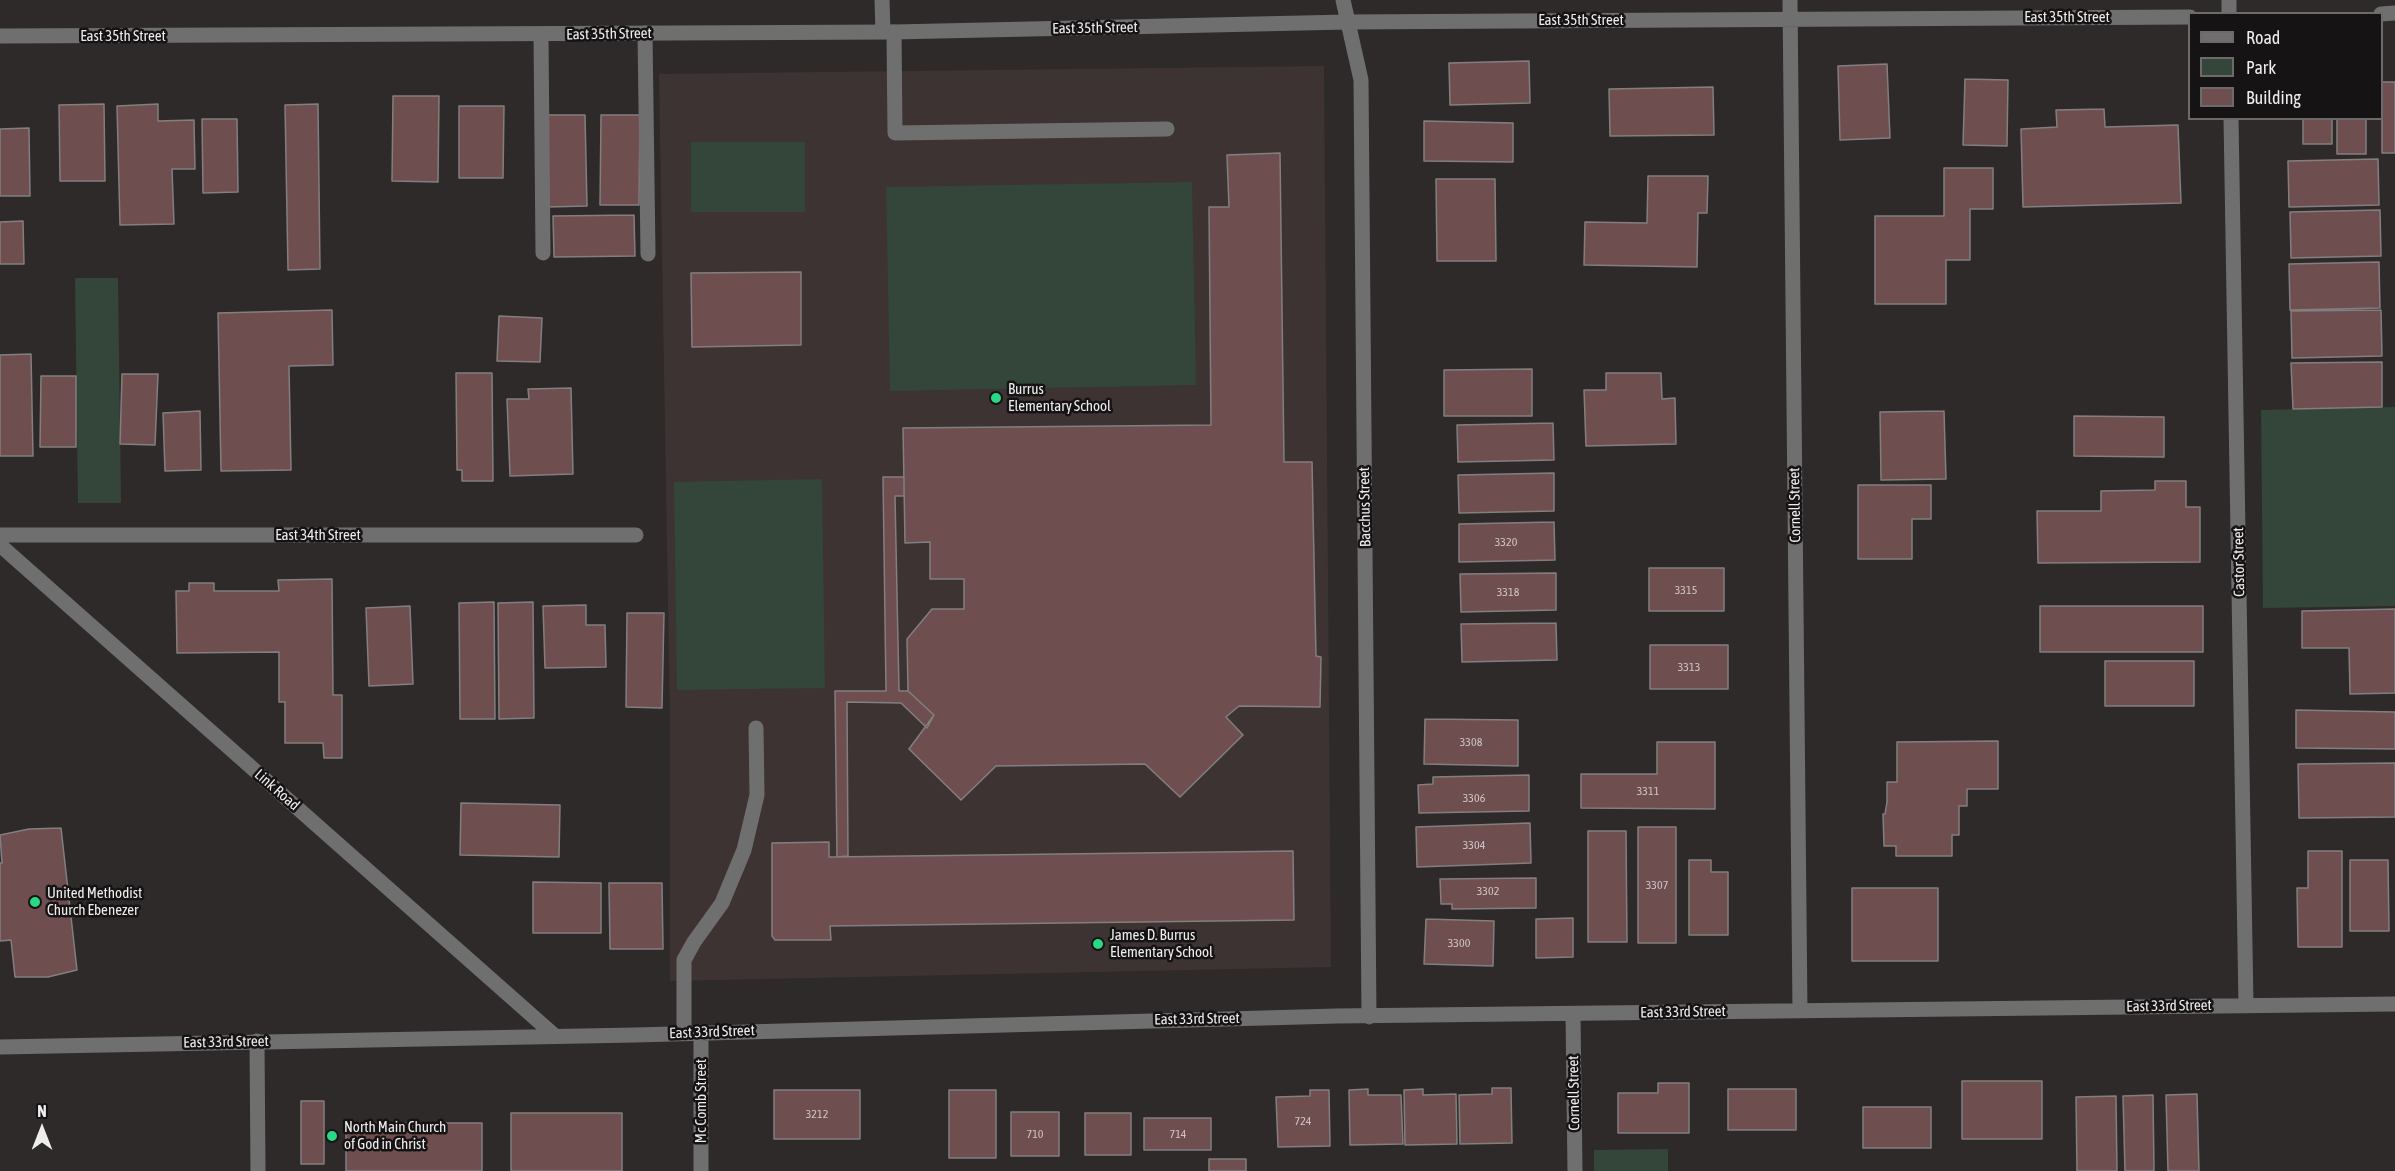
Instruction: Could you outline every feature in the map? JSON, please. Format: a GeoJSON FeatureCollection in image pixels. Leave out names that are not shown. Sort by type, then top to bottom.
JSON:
{"type":"FeatureCollection","features":[{"type":"Feature","properties":{"kind":"street"},"geometry":{"type":"LineString","coordinates":[[882,0],[889,32],[896,133],[1167,129]]}},
{"type":"Feature","properties":{"kind":"street","name":"Bacchus Street"},"geometry":{"type":"LineString","coordinates":[[1343,0],[1361,80],[1369,1017]]}},
{"type":"Feature","properties":{"kind":"street","name":"Cornell Street"},"geometry":{"type":"LineString","coordinates":[[1790,0],[1800,1010]]}},
{"type":"Feature","properties":{"kind":"street","name":"East 35th Street"},"geometry":{"type":"LineString","coordinates":[[0,36],[889,32],[1347,22],[2188,17]]}},
{"type":"Feature","properties":{"kind":"street"},"geometry":{"type":"LineString","coordinates":[[645,33],[648,254]]}},
{"type":"Feature","properties":{"kind":"street"},"geometry":{"type":"LineString","coordinates":[[541,35],[543,253]]}},
{"type":"Feature","properties":{"kind":"street","name":"Castor Street"},"geometry":{"type":"LineString","coordinates":[[2231,120],[2246,1006]]}},
{"type":"Feature","properties":{"kind":"street","name":"East 34th Street"},"geometry":{"type":"LineString","coordinates":[[0,535],[636,535]]}},
{"type":"Feature","properties":{"kind":"street","name":"Link Road"},"geometry":{"type":"LineString","coordinates":[[0,545],[554,1035]]}},
{"type":"Feature","properties":{"kind":"street"},"geometry":{"type":"LineString","coordinates":[[684,1032],[684,960],[722,903],[744,850],[757,795],[756,728]]}},
{"type":"Feature","properties":{"kind":"street","name":"East 33rd Street"},"geometry":{"type":"LineString","coordinates":[[0,1047],[1369,1017],[2395,1004]]}},
{"type":"Feature","properties":{"kind":"street","name":"Cornell Street"},"geometry":{"type":"LineString","coordinates":[[1573,1014],[1575,1171]]}},
{"type":"Feature","properties":{"kind":"street","name":"Mc Comb Street"},"geometry":{"type":"LineString","coordinates":[[701,1032],[701,1171]]}},
{"type":"Feature","properties":{"kind":"street"},"geometry":{"type":"LineString","coordinates":[[257,1041],[258,1171]]}},
{"type":"Feature","properties":{"kind":"shaded area","name":"Burrus Elementary School"},"geometry":{"type":"Polygon","coordinates":[[[1324,66],[1331,967],[670,981],[670,722],[659,74],[1324,66]]]}},
{"type":"Feature","properties":{"kind":"green space"},"geometry":{"type":"Polygon","coordinates":[[[691,142],[805,142],[805,212],[691,212],[691,142]]]}},
{"type":"Feature","properties":{"kind":"green space"},"geometry":{"type":"Polygon","coordinates":[[[1192,182],[1196,385],[890,391],[886,187],[1192,182]]]}},
{"type":"Feature","properties":{"kind":"green space"},"geometry":{"type":"Polygon","coordinates":[[[75,278],[118,278],[121,503],[78,503],[75,278]]]}},
{"type":"Feature","properties":{"kind":"green space"},"geometry":{"type":"Polygon","coordinates":[[[2395,407],[2395,606],[2263,608],[2261,410],[2395,407]]]}},
{"type":"Feature","properties":{"kind":"green space"},"geometry":{"type":"Polygon","coordinates":[[[822,479],[825,688],[677,690],[674,482],[822,479]]]}},
{"type":"Feature","properties":{"kind":"green space"},"geometry":{"type":"Polygon","coordinates":[[[1668,1149],[1668,1171],[1594,1171],[1594,1150],[1668,1149]]]}},
{"type":"Feature","properties":{"kind":"building"},"geometry":{"type":"Polygon","coordinates":[[[1529,61],[1530,103],[1450,105],[1449,63],[1529,61]]]}},
{"type":"Feature","properties":{"kind":"building"},"geometry":{"type":"Polygon","coordinates":[[[1887,64],[1890,138],[1840,140],[1838,66],[1887,64]]]}},
{"type":"Feature","properties":{"kind":"building"},"geometry":{"type":"Polygon","coordinates":[[[1965,79],[2008,80],[2007,146],[1963,145],[1965,79]]]}},
{"type":"Feature","properties":{"kind":"building"},"geometry":{"type":"Polygon","coordinates":[[[2383,82],[2395,82],[2395,153],[2382,153],[2383,82]]]}},
{"type":"Feature","properties":{"kind":"building"},"geometry":{"type":"Polygon","coordinates":[[[1713,87],[1714,135],[1610,136],[1609,89],[1713,87]]]}},
{"type":"Feature","properties":{"kind":"building"},"geometry":{"type":"Polygon","coordinates":[[[393,96],[439,96],[438,182],[392,181],[393,96]]]}},
{"type":"Feature","properties":{"kind":"building"},"geometry":{"type":"Polygon","coordinates":[[[104,104],[105,181],[60,181],[59,105],[104,104]]]}},
{"type":"Feature","properties":{"kind":"building"},"geometry":{"type":"Polygon","coordinates":[[[158,104],[158,121],[194,120],[195,169],[172,169],[174,224],[120,225],[117,106],[158,104]]]}},
{"type":"Feature","properties":{"kind":"building"},"geometry":{"type":"Polygon","coordinates":[[[318,104],[320,269],[288,270],[285,105],[318,104]]]}},
{"type":"Feature","properties":{"kind":"building"},"geometry":{"type":"Polygon","coordinates":[[[459,106],[504,106],[503,178],[459,178],[459,106]]]}},
{"type":"Feature","properties":{"kind":"building"},"geometry":{"type":"Polygon","coordinates":[[[2104,109],[2105,127],[2178,125],[2181,203],[2023,207],[2021,129],[2057,127],[2056,110],[2104,109]]]}},
{"type":"Feature","properties":{"kind":"building"},"geometry":{"type":"Polygon","coordinates":[[[546,115],[585,115],[587,206],[548,207],[546,115]]]}},
{"type":"Feature","properties":{"kind":"building"},"geometry":{"type":"Polygon","coordinates":[[[601,115],[640,115],[639,205],[600,205],[601,115]]]}},
{"type":"Feature","properties":{"kind":"building"},"geometry":{"type":"Polygon","coordinates":[[[202,119],[237,119],[238,192],[203,193],[202,119]]]}},
{"type":"Feature","properties":{"kind":"building"},"geometry":{"type":"Polygon","coordinates":[[[2303,120],[2332,120],[2332,144],[2303,144],[2303,120]]]}},
{"type":"Feature","properties":{"kind":"building"},"geometry":{"type":"Polygon","coordinates":[[[2337,120],[2366,120],[2366,154],[2337,154],[2337,120]]]}},
{"type":"Feature","properties":{"kind":"building"},"geometry":{"type":"Polygon","coordinates":[[[1424,121],[1513,123],[1513,162],[1424,161],[1424,121]]]}},
{"type":"Feature","properties":{"kind":"building"},"geometry":{"type":"Polygon","coordinates":[[[29,128],[30,196],[0,196],[0,129],[29,128]]]}},
{"type":"Feature","properties":{"kind":"building"},"geometry":{"type":"Polygon","coordinates":[[[1280,153],[1284,462],[1312,462],[1316,656],[1321,657],[1320,707],[1239,706],[1226,717],[1243,735],[1180,797],[1145,764],[996,766],[961,800],[909,749],[934,715],[908,691],[907,639],[932,609],[964,609],[964,579],[930,579],[930,542],[905,543],[903,428],[1211,425],[1209,207],[1229,207],[1227,155],[1280,153]]]}},
{"type":"Feature","properties":{"kind":"building"},"geometry":{"type":"Polygon","coordinates":[[[2378,159],[2379,205],[2289,207],[2288,161],[2378,159]]]}},
{"type":"Feature","properties":{"kind":"building"},"geometry":{"type":"Polygon","coordinates":[[[1944,168],[1993,168],[1993,209],[1970,209],[1970,260],[1946,260],[1946,304],[1875,304],[1875,216],[1944,216],[1944,168]]]}},
{"type":"Feature","properties":{"kind":"building"},"geometry":{"type":"Polygon","coordinates":[[[1648,176],[1708,176],[1707,213],[1698,213],[1697,267],[1584,265],[1585,222],[1647,223],[1648,176]]]}},
{"type":"Feature","properties":{"kind":"building"},"geometry":{"type":"Polygon","coordinates":[[[1436,179],[1495,179],[1496,261],[1437,261],[1436,179]]]}},
{"type":"Feature","properties":{"kind":"building"},"geometry":{"type":"Polygon","coordinates":[[[2380,210],[2381,256],[2291,258],[2290,212],[2380,210]]]}},
{"type":"Feature","properties":{"kind":"building"},"geometry":{"type":"Polygon","coordinates":[[[634,215],[635,256],[554,257],[553,216],[634,215]]]}},
{"type":"Feature","properties":{"kind":"building"},"geometry":{"type":"Polygon","coordinates":[[[23,221],[24,264],[0,264],[0,222],[23,221]]]}},
{"type":"Feature","properties":{"kind":"building"},"geometry":{"type":"Polygon","coordinates":[[[2379,262],[2380,308],[2290,310],[2289,264],[2379,262]]]}},
{"type":"Feature","properties":{"kind":"building"},"geometry":{"type":"Polygon","coordinates":[[[801,272],[801,345],[692,347],[691,273],[801,272]]]}},
{"type":"Feature","properties":{"kind":"building"},"geometry":{"type":"Polygon","coordinates":[[[332,310],[333,365],[289,366],[291,470],[221,471],[218,313],[332,310]]]}},
{"type":"Feature","properties":{"kind":"building"},"geometry":{"type":"Polygon","coordinates":[[[2381,310],[2382,356],[2292,358],[2291,311],[2381,310]]]}},
{"type":"Feature","properties":{"kind":"building"},"geometry":{"type":"Polygon","coordinates":[[[499,316],[542,318],[540,362],[497,361],[499,316]]]}},
{"type":"Feature","properties":{"kind":"building"},"geometry":{"type":"Polygon","coordinates":[[[31,354],[33,456],[0,456],[0,355],[31,354]]]}},
{"type":"Feature","properties":{"kind":"building"},"geometry":{"type":"Polygon","coordinates":[[[2382,362],[2382,407],[2293,409],[2291,363],[2382,362]]]}},
{"type":"Feature","properties":{"kind":"building"},"geometry":{"type":"Polygon","coordinates":[[[1532,369],[1532,416],[1444,416],[1444,370],[1532,369]]]}},
{"type":"Feature","properties":{"kind":"building"},"geometry":{"type":"Polygon","coordinates":[[[456,373],[492,373],[493,481],[462,481],[462,470],[457,470],[456,373]]]}},
{"type":"Feature","properties":{"kind":"building"},"geometry":{"type":"Polygon","coordinates":[[[1606,373],[1661,373],[1662,399],[1675,398],[1676,444],[1586,446],[1584,390],[1606,390],[1606,373]]]}},
{"type":"Feature","properties":{"kind":"building"},"geometry":{"type":"Polygon","coordinates":[[[122,374],[158,374],[155,445],[120,444],[122,374]]]}},
{"type":"Feature","properties":{"kind":"building"},"geometry":{"type":"Polygon","coordinates":[[[41,376],[76,376],[76,447],[40,447],[41,376]]]}},
{"type":"Feature","properties":{"kind":"building"},"geometry":{"type":"Polygon","coordinates":[[[571,388],[573,474],[510,476],[507,399],[529,399],[528,389],[571,388]]]}},
{"type":"Feature","properties":{"kind":"building"},"geometry":{"type":"Polygon","coordinates":[[[200,411],[201,470],[165,471],[163,413],[200,411]]]}},
{"type":"Feature","properties":{"kind":"building"},"geometry":{"type":"Polygon","coordinates":[[[1944,411],[1946,479],[1881,480],[1880,412],[1944,411]]]}},
{"type":"Feature","properties":{"kind":"building"},"geometry":{"type":"Polygon","coordinates":[[[2074,416],[2164,417],[2164,457],[2074,456],[2074,416]]]}},
{"type":"Feature","properties":{"kind":"building"},"geometry":{"type":"Polygon","coordinates":[[[1553,423],[1554,460],[1458,462],[1457,425],[1553,423]]]}},
{"type":"Feature","properties":{"kind":"building"},"geometry":{"type":"Polygon","coordinates":[[[1554,473],[1554,511],[1459,513],[1458,475],[1554,473]]]}},
{"type":"Feature","properties":{"kind":"building"},"geometry":{"type":"Polygon","coordinates":[[[883,477],[904,477],[904,496],[895,496],[899,691],[908,691],[934,715],[927,728],[901,703],[847,702],[848,856],[837,857],[835,691],[886,691],[883,477]]]}},
{"type":"Feature","properties":{"kind":"building"},"geometry":{"type":"Polygon","coordinates":[[[2155,481],[2186,481],[2186,507],[2200,507],[2200,562],[2038,563],[2037,511],[2101,511],[2101,491],[2155,490],[2155,481]]]}},
{"type":"Feature","properties":{"kind":"building"},"geometry":{"type":"Polygon","coordinates":[[[1858,485],[1931,485],[1931,519],[1912,519],[1912,559],[1858,559],[1858,485]]]}},
{"type":"Feature","properties":{"kind":"building"},"geometry":{"type":"Polygon","coordinates":[[[1554,522],[1555,560],[1459,562],[1459,524],[1554,522]]]}},
{"type":"Feature","properties":{"kind":"building"},"geometry":{"type":"Polygon","coordinates":[[[1649,568],[1724,568],[1724,611],[1649,611],[1649,568]]]}},
{"type":"Feature","properties":{"kind":"building"},"geometry":{"type":"Polygon","coordinates":[[[1556,573],[1556,610],[1461,612],[1460,574],[1556,573]]]}},
{"type":"Feature","properties":{"kind":"building"},"geometry":{"type":"Polygon","coordinates":[[[332,579],[333,695],[342,695],[342,758],[324,758],[323,743],[285,743],[285,702],[279,702],[279,652],[177,653],[176,591],[189,591],[189,583],[214,583],[214,591],[279,591],[278,580],[332,579]]]}},
{"type":"Feature","properties":{"kind":"building"},"geometry":{"type":"Polygon","coordinates":[[[494,602],[495,719],[460,719],[459,603],[494,602]]]}},
{"type":"Feature","properties":{"kind":"building"},"geometry":{"type":"Polygon","coordinates":[[[533,602],[534,718],[499,719],[498,603],[533,602]]]}},
{"type":"Feature","properties":{"kind":"building"},"geometry":{"type":"Polygon","coordinates":[[[586,605],[586,625],[605,625],[606,667],[545,668],[543,606],[586,605]]]}},
{"type":"Feature","properties":{"kind":"building"},"geometry":{"type":"Polygon","coordinates":[[[410,606],[413,684],[369,686],[366,608],[410,606]]]}},
{"type":"Feature","properties":{"kind":"building"},"geometry":{"type":"Polygon","coordinates":[[[2040,606],[2203,606],[2203,652],[2040,652],[2040,606]]]}},
{"type":"Feature","properties":{"kind":"building"},"geometry":{"type":"Polygon","coordinates":[[[2395,609],[2395,693],[2350,694],[2349,648],[2302,648],[2302,611],[2395,609]]]}},
{"type":"Feature","properties":{"kind":"building"},"geometry":{"type":"Polygon","coordinates":[[[627,613],[664,613],[662,708],[626,707],[627,613]]]}},
{"type":"Feature","properties":{"kind":"building"},"geometry":{"type":"Polygon","coordinates":[[[1556,623],[1557,660],[1462,662],[1461,624],[1556,623]]]}},
{"type":"Feature","properties":{"kind":"building"},"geometry":{"type":"Polygon","coordinates":[[[1650,645],[1728,645],[1728,689],[1650,689],[1650,645]]]}},
{"type":"Feature","properties":{"kind":"building"},"geometry":{"type":"Polygon","coordinates":[[[2105,661],[2194,661],[2194,706],[2105,706],[2105,661]]]}},
{"type":"Feature","properties":{"kind":"building"},"geometry":{"type":"Polygon","coordinates":[[[2296,710],[2395,712],[2395,749],[2296,748],[2296,710]]]}},
{"type":"Feature","properties":{"kind":"building"},"geometry":{"type":"Polygon","coordinates":[[[1425,719],[1518,720],[1518,766],[1424,764],[1425,719]]]}},
{"type":"Feature","properties":{"kind":"building"},"geometry":{"type":"Polygon","coordinates":[[[1998,741],[1998,789],[1967,789],[1967,806],[1959,806],[1959,835],[1952,835],[1952,856],[1896,856],[1896,846],[1884,846],[1883,814],[1885,814],[1887,802],[1887,782],[1897,782],[1897,742],[1998,741]]]}},
{"type":"Feature","properties":{"kind":"building"},"geometry":{"type":"Polygon","coordinates":[[[1657,742],[1715,742],[1715,809],[1581,808],[1581,774],[1657,774],[1657,742]]]}},
{"type":"Feature","properties":{"kind":"building"},"geometry":{"type":"Polygon","coordinates":[[[2395,763],[2395,817],[2299,818],[2298,764],[2395,763]]]}},
{"type":"Feature","properties":{"kind":"building"},"geometry":{"type":"Polygon","coordinates":[[[1529,775],[1529,811],[1419,813],[1418,785],[1433,784],[1433,777],[1529,775]]]}},
{"type":"Feature","properties":{"kind":"building"},"geometry":{"type":"Polygon","coordinates":[[[461,803],[560,805],[559,857],[460,855],[461,803]]]}},
{"type":"Feature","properties":{"kind":"building"},"geometry":{"type":"Polygon","coordinates":[[[1530,823],[1531,863],[1417,867],[1416,827],[1530,823]]]}},
{"type":"Feature","properties":{"kind":"building"},"geometry":{"type":"Polygon","coordinates":[[[1638,827],[1676,827],[1676,943],[1638,943],[1638,827]]]}},
{"type":"Feature","properties":{"kind":"building","name":"United Methodist Church Ebenezer"},"geometry":{"type":"Polygon","coordinates":[[[61,828],[77,970],[48,977],[15,977],[11,940],[0,941],[0,863],[2,863],[0,835],[29,829],[61,828]]]}},
{"type":"Feature","properties":{"kind":"building"},"geometry":{"type":"Polygon","coordinates":[[[1588,831],[1626,831],[1627,942],[1588,942],[1588,831]]]}},
{"type":"Feature","properties":{"kind":"building"},"geometry":{"type":"Polygon","coordinates":[[[829,842],[829,857],[1293,851],[1294,920],[830,926],[831,940],[775,940],[772,936],[772,843],[829,842]]]}},
{"type":"Feature","properties":{"kind":"building"},"geometry":{"type":"Polygon","coordinates":[[[2308,851],[2342,851],[2342,947],[2298,947],[2297,888],[2308,888],[2308,851]]]}},
{"type":"Feature","properties":{"kind":"building"},"geometry":{"type":"Polygon","coordinates":[[[1689,860],[1711,860],[1711,872],[1728,872],[1728,935],[1689,935],[1689,860]]]}},
{"type":"Feature","properties":{"kind":"building"},"geometry":{"type":"Polygon","coordinates":[[[2350,860],[2388,860],[2389,931],[2350,931],[2350,860]]]}},
{"type":"Feature","properties":{"kind":"building"},"geometry":{"type":"Polygon","coordinates":[[[1536,878],[1536,908],[1452,909],[1452,904],[1441,904],[1440,879],[1536,878]]]}},
{"type":"Feature","properties":{"kind":"building"},"geometry":{"type":"Polygon","coordinates":[[[533,882],[601,883],[601,933],[533,933],[533,882]]]}},
{"type":"Feature","properties":{"kind":"building"},"geometry":{"type":"Polygon","coordinates":[[[609,883],[662,883],[663,949],[610,949],[609,883]]]}},
{"type":"Feature","properties":{"kind":"building"},"geometry":{"type":"Polygon","coordinates":[[[1852,888],[1938,888],[1938,961],[1852,961],[1852,888]]]}},
{"type":"Feature","properties":{"kind":"building"},"geometry":{"type":"Polygon","coordinates":[[[1573,918],[1573,957],[1536,958],[1536,919],[1573,918]]]}},
{"type":"Feature","properties":{"kind":"building"},"geometry":{"type":"Polygon","coordinates":[[[1426,919],[1494,921],[1493,966],[1424,964],[1426,919]]]}},
{"type":"Feature","properties":{"kind":"building"},"geometry":{"type":"Polygon","coordinates":[[[1962,1081],[2042,1081],[2042,1139],[1962,1139],[1962,1081]]]}},
{"type":"Feature","properties":{"kind":"building"},"geometry":{"type":"Polygon","coordinates":[[[1658,1083],[1689,1083],[1689,1133],[1618,1133],[1618,1093],[1658,1093],[1658,1083]]]}},
{"type":"Feature","properties":{"kind":"building"},"geometry":{"type":"Polygon","coordinates":[[[1492,1088],[1511,1088],[1512,1143],[1460,1144],[1459,1095],[1492,1094],[1492,1088]]]}},
{"type":"Feature","properties":{"kind":"building"},"geometry":{"type":"Polygon","coordinates":[[[1368,1089],[1368,1095],[1401,1095],[1403,1144],[1350,1145],[1349,1090],[1368,1089]]]}},
{"type":"Feature","properties":{"kind":"building"},"geometry":{"type":"Polygon","coordinates":[[[1423,1089],[1423,1095],[1456,1094],[1457,1144],[1405,1145],[1404,1090],[1423,1089]]]}},
{"type":"Feature","properties":{"kind":"building"},"geometry":{"type":"Polygon","coordinates":[[[1728,1089],[1796,1089],[1796,1130],[1728,1130],[1728,1089]]]}},
{"type":"Feature","properties":{"kind":"building"},"geometry":{"type":"Polygon","coordinates":[[[774,1090],[860,1090],[860,1139],[774,1139],[774,1090]]]}},
{"type":"Feature","properties":{"kind":"building"},"geometry":{"type":"Polygon","coordinates":[[[949,1090],[996,1090],[996,1158],[949,1158],[949,1090]]]}},
{"type":"Feature","properties":{"kind":"building"},"geometry":{"type":"Polygon","coordinates":[[[1310,1090],[1329,1090],[1330,1146],[1278,1147],[1276,1097],[1310,1096],[1310,1090]]]}},
{"type":"Feature","properties":{"kind":"building"},"geometry":{"type":"Polygon","coordinates":[[[2197,1094],[2199,1171],[2168,1171],[2166,1095],[2197,1094]]]}},
{"type":"Feature","properties":{"kind":"building"},"geometry":{"type":"Polygon","coordinates":[[[2153,1095],[2154,1171],[2125,1171],[2123,1096],[2153,1095]]]}},
{"type":"Feature","properties":{"kind":"building"},"geometry":{"type":"Polygon","coordinates":[[[2116,1096],[2117,1171],[2077,1171],[2076,1097],[2116,1096]]]}},
{"type":"Feature","properties":{"kind":"building"},"geometry":{"type":"Polygon","coordinates":[[[301,1101],[324,1101],[324,1164],[301,1164],[301,1101]]]}},
{"type":"Feature","properties":{"kind":"building"},"geometry":{"type":"Polygon","coordinates":[[[1863,1107],[1931,1107],[1931,1148],[1863,1148],[1863,1107]]]}},
{"type":"Feature","properties":{"kind":"building"},"geometry":{"type":"Polygon","coordinates":[[[1011,1112],[1059,1112],[1059,1156],[1011,1156],[1011,1112]]]}},
{"type":"Feature","properties":{"kind":"building"},"geometry":{"type":"Polygon","coordinates":[[[511,1113],[622,1113],[622,1171],[511,1171],[511,1113]]]}},
{"type":"Feature","properties":{"kind":"building"},"geometry":{"type":"Polygon","coordinates":[[[1085,1113],[1131,1113],[1131,1155],[1085,1155],[1085,1113]]]}},
{"type":"Feature","properties":{"kind":"building"},"geometry":{"type":"Polygon","coordinates":[[[1144,1118],[1211,1118],[1211,1150],[1144,1150],[1144,1118]]]}},
{"type":"Feature","properties":{"kind":"building"},"geometry":{"type":"Polygon","coordinates":[[[346,1123],[482,1123],[482,1171],[346,1171],[346,1123]]]}},
{"type":"Feature","properties":{"kind":"building"},"geometry":{"type":"Polygon","coordinates":[[[1209,1159],[1246,1159],[1246,1171],[1209,1171],[1209,1159]]]}},
{"type":"Feature","properties":{"kind":"place","name":"Burrus Elementary School"},"geometry":{"type":"Point","coordinates":[996,398]}},
{"type":"Feature","properties":{"kind":"place","name":"United Methodist Church Ebenezer"},"geometry":{"type":"Point","coordinates":[35,902]}},
{"type":"Feature","properties":{"kind":"place","name":"James D. Burrus Elementary School"},"geometry":{"type":"Point","coordinates":[1098,944]}},
{"type":"Feature","properties":{"kind":"place","name":"North Main Church of God in Christ"},"geometry":{"type":"Point","coordinates":[332,1136]}}]}
